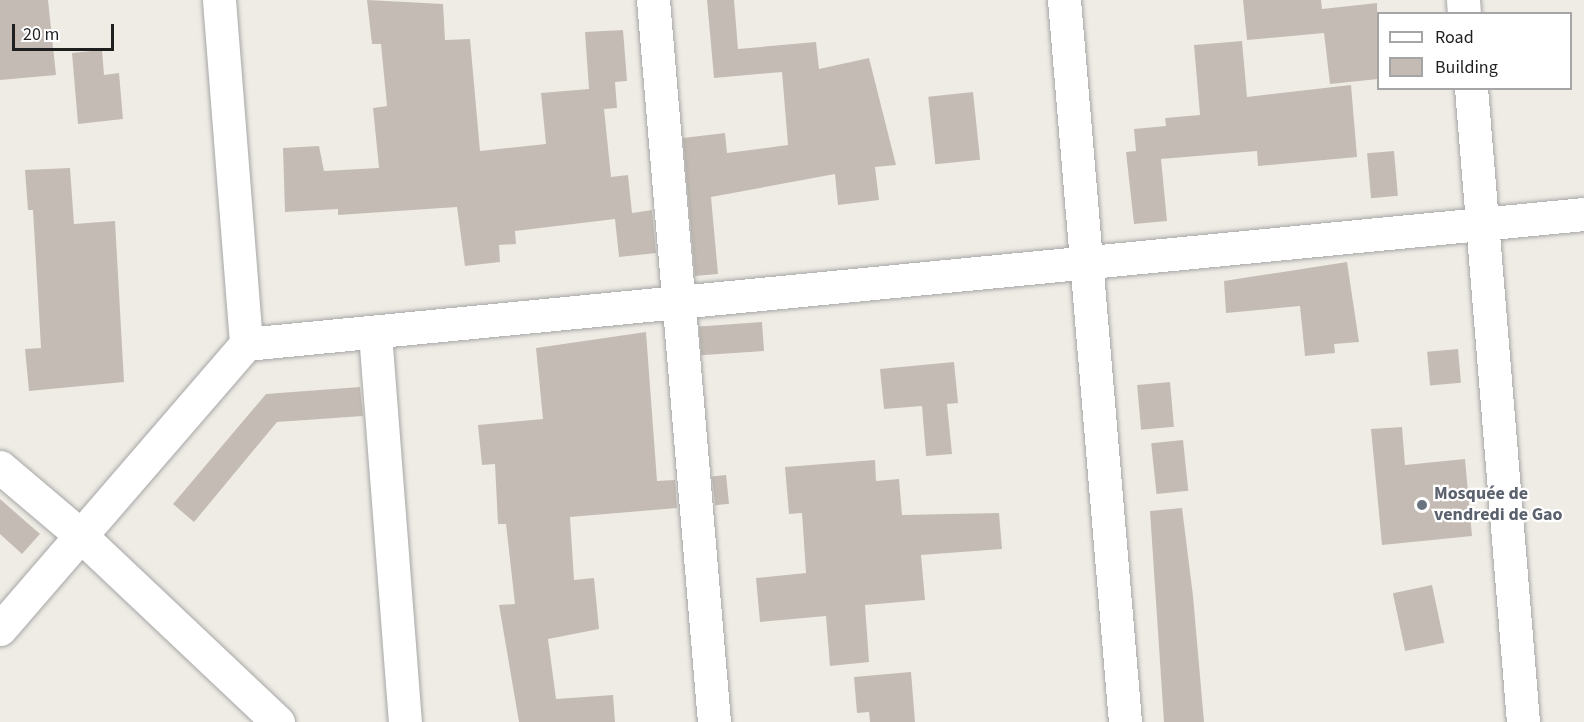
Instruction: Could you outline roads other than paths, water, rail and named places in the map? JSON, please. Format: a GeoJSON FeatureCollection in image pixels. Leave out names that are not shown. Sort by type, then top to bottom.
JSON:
{"type":"FeatureCollection","features":[{"type":"Feature","properties":{"kind":"street"},"geometry":{"type":"LineString","coordinates":[[219,0],[246,344]]}},
{"type":"Feature","properties":{"kind":"street"},"geometry":{"type":"LineString","coordinates":[[653,0],[714,722]]}},
{"type":"Feature","properties":{"kind":"street"},"geometry":{"type":"LineString","coordinates":[[1064,0],[1125,722]]}},
{"type":"Feature","properties":{"kind":"street"},"geometry":{"type":"LineString","coordinates":[[1471,90],[1523,722]]}},
{"type":"Feature","properties":{"kind":"street"},"geometry":{"type":"LineString","coordinates":[[0,629],[79,534],[246,344],[375,333],[1085,260],[1584,214]]}},
{"type":"Feature","properties":{"kind":"street"},"geometry":{"type":"LineString","coordinates":[[375,333],[405,722]]}},
{"type":"Feature","properties":{"kind":"street"},"geometry":{"type":"LineString","coordinates":[[0,467],[79,534],[278,722]]}},
{"type":"Feature","properties":{"kind":"place","name":"Mosquée de vendredi de Gao"},"geometry":{"type":"Point","coordinates":[1422,505]}}]}
